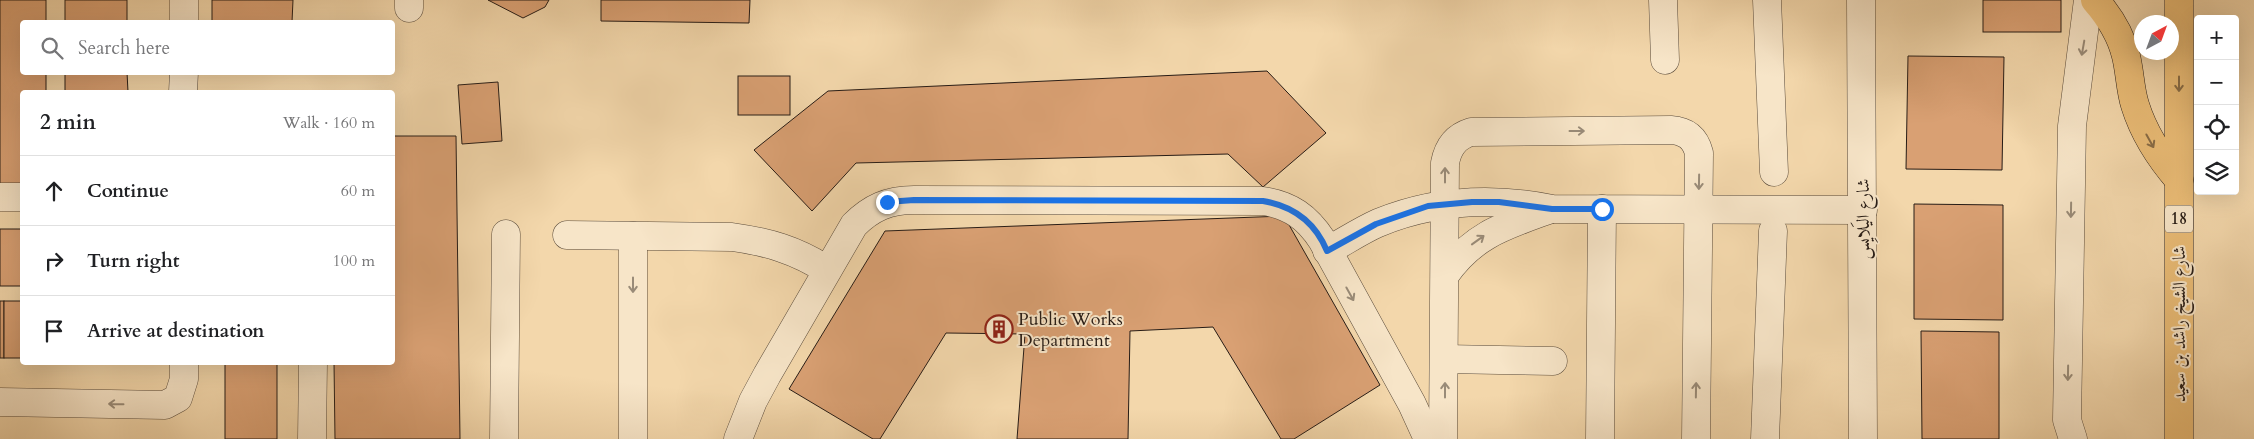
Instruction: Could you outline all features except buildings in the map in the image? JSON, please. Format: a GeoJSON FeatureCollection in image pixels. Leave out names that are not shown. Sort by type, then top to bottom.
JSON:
{"type":"FeatureCollection","features":[{"type":"Feature","properties":{"kind":"main road"},"geometry":{"type":"LineString","coordinates":[[2094,0],[2105,11],[2118,33],[2126,56],[2134,102],[2141,124],[2155,150],[2179,180]]}},
{"type":"Feature","properties":{"kind":"main road","name":"شارع الشيخ راشد بن سعيد"},"geometry":{"type":"LineString","coordinates":[[2179,0],[2179,439]]}},
{"type":"Feature","properties":{"kind":"street"},"geometry":{"type":"LineString","coordinates":[[184,0],[184,20]]}},
{"type":"Feature","properties":{"kind":"street"},"geometry":{"type":"LineString","coordinates":[[1663,0],[1666,60]]}},
{"type":"Feature","properties":{"kind":"street"},"geometry":{"type":"LineString","coordinates":[[1767,0],[1774,172]]}},
{"type":"Feature","properties":{"kind":"street","name":"شارع اليَلايِس"},"geometry":{"type":"LineString","coordinates":[[1861,0],[1863,439]]}},
{"type":"Feature","properties":{"kind":"street"},"geometry":{"type":"LineString","coordinates":[[2072,439],[2067,420],[2071,154],[2075,98],[2085,38],[2088,0]]}},
{"type":"Feature","properties":{"kind":"street"},"geometry":{"type":"LineString","coordinates":[[184,75],[184,90]]}},
{"type":"Feature","properties":{"kind":"street"},"geometry":{"type":"LineString","coordinates":[[1443,439],[1445,204],[1447,154],[1450,146],[1463,134],[1471,132],[1671,130],[1684,132],[1690,136],[1698,147],[1699,153],[1696,439]]}},
{"type":"Feature","properties":{"kind":"street"},"geometry":{"type":"LineString","coordinates":[[0,197],[20,197]]}},
{"type":"Feature","properties":{"kind":"street"},"geometry":{"type":"LineString","coordinates":[[738,439],[757,393],[854,225],[863,216],[887,202],[900,200],[1263,201],[1286,207],[1302,217],[1315,230],[1412,404],[1428,439]]}},
{"type":"Feature","properties":{"kind":"street"},"geometry":{"type":"LineString","coordinates":[[1327,251],[1376,224],[1393,217],[1428,206],[1445,204],[1499,202],[1552,209],[1862,210]]}},
{"type":"Feature","properties":{"kind":"street"},"geometry":{"type":"LineString","coordinates":[[1445,275],[1465,250],[1485,235],[1552,209]]}},
{"type":"Feature","properties":{"kind":"street"},"geometry":{"type":"LineString","coordinates":[[1600,439],[1602,209]]}},
{"type":"Feature","properties":{"kind":"street"},"geometry":{"type":"LineString","coordinates":[[1765,439],[1773,231]]}},
{"type":"Feature","properties":{"kind":"street"},"geometry":{"type":"LineString","coordinates":[[504,439],[506,234]]}},
{"type":"Feature","properties":{"kind":"street"},"geometry":{"type":"LineString","coordinates":[[567,235],[752,240],[792,250],[827,270]]}},
{"type":"Feature","properties":{"kind":"street"},"geometry":{"type":"LineString","coordinates":[[633,236],[633,439]]}},
{"type":"Feature","properties":{"kind":"street"},"geometry":{"type":"LineString","coordinates":[[1445,359],[1553,361]]}},
{"type":"Feature","properties":{"kind":"street"},"geometry":{"type":"LineString","coordinates":[[0,402],[165,405],[178,398],[184,378],[184,365]]}},
{"type":"Feature","properties":{"kind":"street"},"geometry":{"type":"LineString","coordinates":[[312,439],[313,365]]}},
{"type":"Feature","properties":{"kind":"place","name":"Public Works Department"},"geometry":{"type":"Point","coordinates":[999,329]}},
{"type":"Feature","properties":{"kind":"route"},"geometry":{"type":"LineString","coordinates":[[887,202],[900,200],[1263,201],[1286,207],[1307,220],[1322,240],[1327,251],[1376,224],[1428,206],[1472,202],[1499,202],[1526,204],[1552,209],[1602,209]]}}]}
